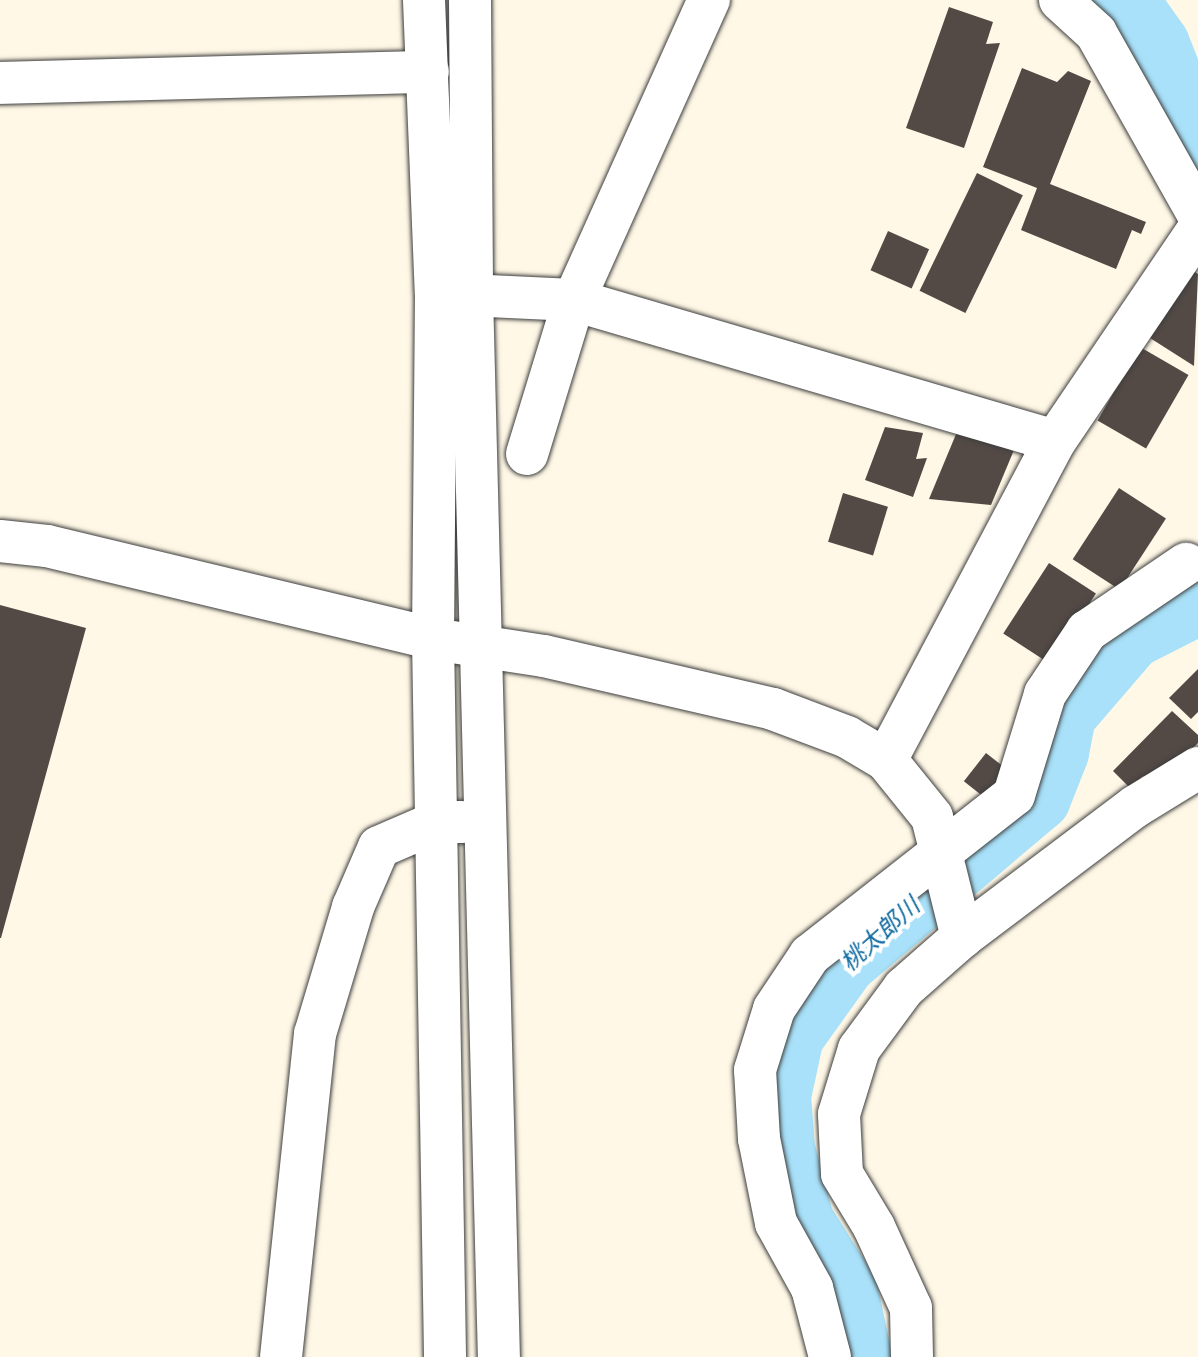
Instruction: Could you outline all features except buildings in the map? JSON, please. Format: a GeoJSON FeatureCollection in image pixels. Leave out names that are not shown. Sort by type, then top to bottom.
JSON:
{"type":"FeatureCollection","features":[{"type":"Feature","properties":{"kind":"street"},"geometry":{"type":"LineString","coordinates":[[424,0],[428,72],[454,294],[481,648],[499,1357]]}},
{"type":"Feature","properties":{"kind":"street"},"geometry":{"type":"LineString","coordinates":[[445,1357],[433,639],[470,0]]}},
{"type":"Feature","properties":{"kind":"street"},"geometry":{"type":"LineString","coordinates":[[527,454],[574,300],[709,0]]}},
{"type":"Feature","properties":{"kind":"street"},"geometry":{"type":"LineString","coordinates":[[1060,0],[1096,33],[1198,214]]}},
{"type":"Feature","properties":{"kind":"street"},"geometry":{"type":"LineString","coordinates":[[0,83],[428,72]]}},
{"type":"Feature","properties":{"kind":"street"},"geometry":{"type":"LineString","coordinates":[[886,760],[1055,441],[1198,230]]}},
{"type":"Feature","properties":{"kind":"street"},"geometry":{"type":"LineString","coordinates":[[454,294],[574,300],[1055,441]]}},
{"type":"Feature","properties":{"kind":"street"},"geometry":{"type":"LineString","coordinates":[[0,541],[47,546],[433,639],[544,656],[773,709],[847,737],[886,760],[932,817],[962,937]]}},
{"type":"Feature","properties":{"kind":"street"},"geometry":{"type":"LineString","coordinates":[[830,1357],[812,1288],[776,1223],[759,1139],[755,1070],[774,1009],[810,955],[1014,795],[1045,694],[1087,631],[1194,567]]}},
{"type":"Feature","properties":{"kind":"street"},"geometry":{"type":"LineString","coordinates":[[912,1357],[911,1308],[874,1227],[842,1174],[839,1114],[859,1049],[904,988],[962,937],[1136,806],[1198,768]]}},
{"type":"Feature","properties":{"kind":"street"},"geometry":{"type":"LineString","coordinates":[[281,1357],[315,1034],[353,907],[379,847],[437,822],[484,821]]}},
{"type":"Feature","properties":{"kind":"waterway","name":"桃太郎川"},"geometry":{"type":"LineString","coordinates":[[1125,0],[1157,45],[1198,150]]}},
{"type":"Feature","properties":{"kind":"waterway","name":"桃太郎川"},"geometry":{"type":"LineString","coordinates":[[859,1357],[845,1291],[801,1221],[782,1149],[778,1096],[791,1036],[844,962],[1038,798],[1056,752],[1063,715],[1131,636],[1198,602]]}}]}
